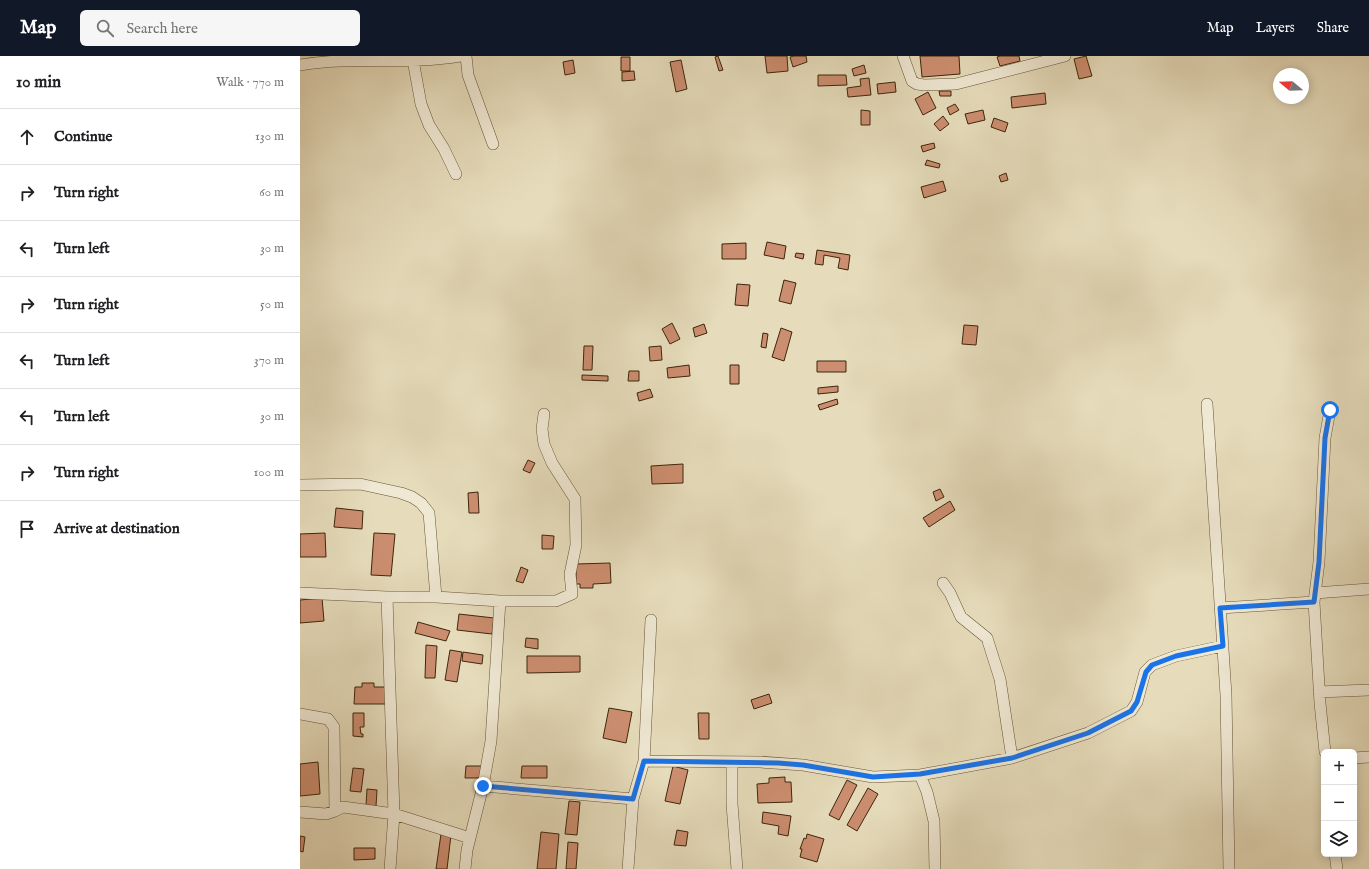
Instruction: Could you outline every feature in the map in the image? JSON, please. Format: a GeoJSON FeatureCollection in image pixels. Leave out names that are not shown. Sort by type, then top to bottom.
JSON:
{"type":"FeatureCollection","features":[{"type":"Feature","properties":{"kind":"street"},"geometry":{"type":"LineString","coordinates":[[300,65],[380,58],[438,60],[460,56]]}},
{"type":"Feature","properties":{"kind":"street"},"geometry":{"type":"LineString","coordinates":[[466,56],[468,75],[493,144]]}},
{"type":"Feature","properties":{"kind":"street"},"geometry":{"type":"LineString","coordinates":[[903,56],[912,81],[917,84],[924,85],[956,84],[1065,56]]}},
{"type":"Feature","properties":{"kind":"street"},"geometry":{"type":"LineString","coordinates":[[413,60],[421,104],[426,118],[456,174]]}},
{"type":"Feature","properties":{"kind":"street"},"geometry":{"type":"LineString","coordinates":[[1207,404],[1226,695],[1228,869]]}},
{"type":"Feature","properties":{"kind":"street"},"geometry":{"type":"LineString","coordinates":[[1325,749],[1319,692],[1314,598],[1319,562],[1325,438],[1330,410]]}},
{"type":"Feature","properties":{"kind":"street"},"geometry":{"type":"LineString","coordinates":[[300,593],[387,597],[436,597],[500,601],[556,601],[572,594],[570,574],[576,545],[575,499],[552,463],[544,444],[542,429],[544,414]]}},
{"type":"Feature","properties":{"kind":"street"},"geometry":{"type":"LineString","coordinates":[[300,485],[360,484],[401,493],[412,497],[421,503],[429,513],[436,597]]}},
{"type":"Feature","properties":{"kind":"street"},"geometry":{"type":"LineString","coordinates":[[943,583],[950,593],[961,617],[987,638],[1000,679],[1012,758]]}},
{"type":"Feature","properties":{"kind":"street"},"geometry":{"type":"LineString","coordinates":[[1220,608],[1314,598],[1369,589]]}},
{"type":"Feature","properties":{"kind":"street"},"geometry":{"type":"LineString","coordinates":[[387,597],[394,814],[390,869]]}},
{"type":"Feature","properties":{"kind":"street"},"geometry":{"type":"LineString","coordinates":[[465,869],[467,850],[483,786],[491,741],[500,601]]}},
{"type":"Feature","properties":{"kind":"street"},"geometry":{"type":"LineString","coordinates":[[628,869],[633,799],[644,761],[651,620]]}},
{"type":"Feature","properties":{"kind":"street"},"geometry":{"type":"LineString","coordinates":[[644,761],[760,762],[803,765],[873,777],[920,774],[1012,758],[1088,733],[1131,711],[1137,702],[1146,672],[1152,665],[1176,656],[1223,646]]}},
{"type":"Feature","properties":{"kind":"street"},"geometry":{"type":"LineString","coordinates":[[1319,692],[1369,690]]}},
{"type":"Feature","properties":{"kind":"street"},"geometry":{"type":"LineString","coordinates":[[300,714],[328,719],[334,727],[335,811]]}},
{"type":"Feature","properties":{"kind":"street"},"geometry":{"type":"LineString","coordinates":[[1357,758],[1369,757]]}},
{"type":"Feature","properties":{"kind":"street"},"geometry":{"type":"LineString","coordinates":[[732,762],[732,804],[737,869]]}},
{"type":"Feature","properties":{"kind":"street"},"geometry":{"type":"LineString","coordinates":[[920,774],[927,792],[934,822],[935,869]]}},
{"type":"Feature","properties":{"kind":"street"},"geometry":{"type":"LineString","coordinates":[[483,786],[633,799]]}},
{"type":"Feature","properties":{"kind":"street"},"geometry":{"type":"LineString","coordinates":[[300,812],[326,814],[343,807],[394,814],[470,838]]}},
{"type":"Feature","properties":{"kind":"street"},"geometry":{"type":"LineString","coordinates":[[1335,857],[1337,869]]}},
{"type":"Feature","properties":{"kind":"building"},"geometry":{"type":"Polygon","coordinates":[[[718,56],[723,70],[719,71],[715,57],[718,56]]]}},
{"type":"Feature","properties":{"kind":"building"},"geometry":{"type":"Polygon","coordinates":[[[765,56],[787,56],[788,71],[767,73],[765,56]]]}},
{"type":"Feature","properties":{"kind":"building"},"geometry":{"type":"Polygon","coordinates":[[[806,56],[807,62],[793,67],[790,57],[806,56]]]}},
{"type":"Feature","properties":{"kind":"building"},"geometry":{"type":"Polygon","coordinates":[[[920,56],[959,56],[960,74],[922,77],[920,56]]]}},
{"type":"Feature","properties":{"kind":"building"},"geometry":{"type":"Polygon","coordinates":[[[1019,56],[1020,61],[1000,66],[997,57],[1019,56]]]}},
{"type":"Feature","properties":{"kind":"building"},"geometry":{"type":"Polygon","coordinates":[[[1086,56],[1092,76],[1079,79],[1074,59],[1086,56]]]}},
{"type":"Feature","properties":{"kind":"building"},"geometry":{"type":"Polygon","coordinates":[[[621,57],[630,57],[630,71],[621,71],[621,57]]]}},
{"type":"Feature","properties":{"kind":"building"},"geometry":{"type":"Polygon","coordinates":[[[573,60],[575,73],[565,75],[563,62],[573,60]]]}},
{"type":"Feature","properties":{"kind":"building"},"geometry":{"type":"Polygon","coordinates":[[[681,60],[687,89],[676,92],[670,62],[681,60]]]}},
{"type":"Feature","properties":{"kind":"building"},"geometry":{"type":"Polygon","coordinates":[[[864,65],[866,73],[854,76],[852,69],[864,65]]]}},
{"type":"Feature","properties":{"kind":"building"},"geometry":{"type":"Polygon","coordinates":[[[634,71],[635,80],[622,81],[622,72],[634,71]]]}},
{"type":"Feature","properties":{"kind":"building"},"geometry":{"type":"Polygon","coordinates":[[[818,75],[846,75],[847,85],[818,86],[818,75]]]}},
{"type":"Feature","properties":{"kind":"building"},"geometry":{"type":"Polygon","coordinates":[[[869,78],[871,95],[848,97],[847,88],[861,86],[860,79],[869,78]]]}},
{"type":"Feature","properties":{"kind":"building"},"geometry":{"type":"Polygon","coordinates":[[[895,82],[896,92],[878,94],[877,84],[895,82]]]}},
{"type":"Feature","properties":{"kind":"building"},"geometry":{"type":"Polygon","coordinates":[[[939,91],[951,91],[951,96],[940,96],[939,91]]]}},
{"type":"Feature","properties":{"kind":"building"},"geometry":{"type":"Polygon","coordinates":[[[928,92],[936,108],[923,115],[915,99],[928,92]]]}},
{"type":"Feature","properties":{"kind":"building"},"geometry":{"type":"Polygon","coordinates":[[[1045,93],[1046,104],[1012,108],[1011,97],[1045,93]]]}},
{"type":"Feature","properties":{"kind":"building"},"geometry":{"type":"Polygon","coordinates":[[[955,104],[959,110],[950,115],[947,108],[955,104]]]}},
{"type":"Feature","properties":{"kind":"building"},"geometry":{"type":"Polygon","coordinates":[[[861,110],[870,111],[870,125],[861,125],[861,110]]]}},
{"type":"Feature","properties":{"kind":"building"},"geometry":{"type":"Polygon","coordinates":[[[983,110],[985,120],[968,124],[965,114],[983,110]]]}},
{"type":"Feature","properties":{"kind":"building"},"geometry":{"type":"Polygon","coordinates":[[[943,116],[949,124],[940,131],[934,124],[943,116]]]}},
{"type":"Feature","properties":{"kind":"building"},"geometry":{"type":"Polygon","coordinates":[[[994,118],[1008,123],[1005,132],[991,127],[994,118]]]}},
{"type":"Feature","properties":{"kind":"building"},"geometry":{"type":"Polygon","coordinates":[[[934,143],[935,148],[923,152],[921,146],[934,143]]]}},
{"type":"Feature","properties":{"kind":"building"},"geometry":{"type":"Polygon","coordinates":[[[927,160],[940,164],[939,168],[925,165],[927,160]]]}},
{"type":"Feature","properties":{"kind":"building"},"geometry":{"type":"Polygon","coordinates":[[[1006,173],[1008,180],[1001,182],[999,176],[1006,173]]]}},
{"type":"Feature","properties":{"kind":"building"},"geometry":{"type":"Polygon","coordinates":[[[943,181],[946,191],[924,198],[921,187],[943,181]]]}},
{"type":"Feature","properties":{"kind":"building"},"geometry":{"type":"Polygon","coordinates":[[[767,242],[786,246],[784,259],[764,255],[767,242]]]}},
{"type":"Feature","properties":{"kind":"building"},"geometry":{"type":"Polygon","coordinates":[[[746,243],[746,259],[722,259],[722,244],[746,243]]]}},
{"type":"Feature","properties":{"kind":"building"},"geometry":{"type":"Polygon","coordinates":[[[817,250],[850,255],[848,270],[838,268],[840,258],[824,255],[823,265],[815,264],[817,250]]]}},
{"type":"Feature","properties":{"kind":"building"},"geometry":{"type":"Polygon","coordinates":[[[796,253],[804,254],[803,259],[795,257],[796,253]]]}},
{"type":"Feature","properties":{"kind":"building"},"geometry":{"type":"Polygon","coordinates":[[[784,280],[796,283],[791,304],[779,301],[784,280]]]}},
{"type":"Feature","properties":{"kind":"building"},"geometry":{"type":"Polygon","coordinates":[[[737,284],[750,285],[748,306],[735,305],[737,284]]]}},
{"type":"Feature","properties":{"kind":"building"},"geometry":{"type":"Polygon","coordinates":[[[672,323],[680,339],[670,344],[662,329],[672,323]]]}},
{"type":"Feature","properties":{"kind":"building"},"geometry":{"type":"Polygon","coordinates":[[[704,324],[707,333],[695,337],[693,328],[704,324]]]}},
{"type":"Feature","properties":{"kind":"building"},"geometry":{"type":"Polygon","coordinates":[[[964,325],[978,326],[976,345],[962,344],[964,325]]]}},
{"type":"Feature","properties":{"kind":"building"},"geometry":{"type":"Polygon","coordinates":[[[781,328],[792,332],[784,361],[772,357],[781,328]]]}},
{"type":"Feature","properties":{"kind":"building"},"geometry":{"type":"Polygon","coordinates":[[[763,333],[768,334],[766,348],[761,347],[763,333]]]}},
{"type":"Feature","properties":{"kind":"building"},"geometry":{"type":"Polygon","coordinates":[[[584,346],[593,346],[592,370],[583,370],[584,346]]]}},
{"type":"Feature","properties":{"kind":"building"},"geometry":{"type":"Polygon","coordinates":[[[661,346],[662,360],[650,361],[649,347],[661,346]]]}},
{"type":"Feature","properties":{"kind":"building"},"geometry":{"type":"Polygon","coordinates":[[[817,361],[846,361],[846,372],[817,372],[817,361]]]}},
{"type":"Feature","properties":{"kind":"building"},"geometry":{"type":"Polygon","coordinates":[[[689,365],[690,376],[668,378],[667,368],[689,365]]]}},
{"type":"Feature","properties":{"kind":"building"},"geometry":{"type":"Polygon","coordinates":[[[730,365],[739,365],[739,384],[730,384],[730,365]]]}},
{"type":"Feature","properties":{"kind":"building"},"geometry":{"type":"Polygon","coordinates":[[[629,371],[639,371],[639,381],[628,381],[629,371]]]}},
{"type":"Feature","properties":{"kind":"building"},"geometry":{"type":"Polygon","coordinates":[[[582,375],[608,376],[608,381],[582,380],[582,375]]]}},
{"type":"Feature","properties":{"kind":"building"},"geometry":{"type":"Polygon","coordinates":[[[838,386],[838,392],[818,394],[818,388],[838,386]]]}},
{"type":"Feature","properties":{"kind":"building"},"geometry":{"type":"Polygon","coordinates":[[[650,389],[653,397],[639,401],[637,393],[650,389]]]}},
{"type":"Feature","properties":{"kind":"building"},"geometry":{"type":"Polygon","coordinates":[[[837,399],[838,404],[820,410],[818,405],[837,399]]]}},
{"type":"Feature","properties":{"kind":"building"},"geometry":{"type":"Polygon","coordinates":[[[528,460],[535,463],[530,473],[523,470],[528,460]]]}},
{"type":"Feature","properties":{"kind":"building"},"geometry":{"type":"Polygon","coordinates":[[[683,464],[683,483],[652,484],[651,466],[683,464]]]}},
{"type":"Feature","properties":{"kind":"building"},"geometry":{"type":"Polygon","coordinates":[[[940,489],[944,497],[936,501],[933,492],[940,489]]]}},
{"type":"Feature","properties":{"kind":"building"},"geometry":{"type":"Polygon","coordinates":[[[478,492],[479,513],[469,513],[468,493],[478,492]]]}},
{"type":"Feature","properties":{"kind":"building"},"geometry":{"type":"Polygon","coordinates":[[[950,501],[955,510],[929,527],[923,518],[950,501]]]}},
{"type":"Feature","properties":{"kind":"building"},"geometry":{"type":"Polygon","coordinates":[[[336,508],[363,511],[362,529],[334,527],[336,508]]]}},
{"type":"Feature","properties":{"kind":"building"},"geometry":{"type":"Polygon","coordinates":[[[325,533],[326,557],[300,557],[300,534],[325,533]]]}},
{"type":"Feature","properties":{"kind":"building"},"geometry":{"type":"Polygon","coordinates":[[[374,533],[395,534],[391,576],[371,575],[374,533]]]}},
{"type":"Feature","properties":{"kind":"building"},"geometry":{"type":"Polygon","coordinates":[[[542,535],[554,536],[553,549],[542,549],[542,535]]]}},
{"type":"Feature","properties":{"kind":"building"},"geometry":{"type":"Polygon","coordinates":[[[610,563],[611,583],[593,584],[593,588],[580,588],[580,584],[576,584],[576,564],[610,563]]]}},
{"type":"Feature","properties":{"kind":"building"},"geometry":{"type":"Polygon","coordinates":[[[521,567],[528,570],[523,583],[516,581],[521,567]]]}},
{"type":"Feature","properties":{"kind":"building"},"geometry":{"type":"Polygon","coordinates":[[[322,598],[324,621],[300,623],[300,600],[322,598]]]}},
{"type":"Feature","properties":{"kind":"building"},"geometry":{"type":"Polygon","coordinates":[[[459,614],[494,618],[492,634],[457,630],[459,614]]]}},
{"type":"Feature","properties":{"kind":"building"},"geometry":{"type":"Polygon","coordinates":[[[418,622],[450,631],[446,641],[415,633],[418,622]]]}},
{"type":"Feature","properties":{"kind":"building"},"geometry":{"type":"Polygon","coordinates":[[[526,638],[538,639],[538,649],[525,647],[526,638]]]}},
{"type":"Feature","properties":{"kind":"building"},"geometry":{"type":"Polygon","coordinates":[[[426,645],[437,646],[435,678],[425,678],[426,645]]]}},
{"type":"Feature","properties":{"kind":"building"},"geometry":{"type":"Polygon","coordinates":[[[450,650],[462,652],[457,682],[445,680],[450,650]]]}},
{"type":"Feature","properties":{"kind":"building"},"geometry":{"type":"Polygon","coordinates":[[[463,652],[483,655],[482,664],[462,661],[463,652]]]}},
{"type":"Feature","properties":{"kind":"building"},"geometry":{"type":"Polygon","coordinates":[[[527,656],[580,656],[580,672],[527,673],[527,656]]]}},
{"type":"Feature","properties":{"kind":"building"},"geometry":{"type":"Polygon","coordinates":[[[362,683],[374,683],[374,687],[388,687],[388,704],[354,704],[355,687],[362,687],[362,683]]]}},
{"type":"Feature","properties":{"kind":"building"},"geometry":{"type":"Polygon","coordinates":[[[769,694],[772,703],[754,709],[751,700],[769,694]]]}},
{"type":"Feature","properties":{"kind":"building"},"geometry":{"type":"Polygon","coordinates":[[[609,708],[632,712],[626,743],[603,738],[609,708]]]}},
{"type":"Feature","properties":{"kind":"building"},"geometry":{"type":"Polygon","coordinates":[[[353,713],[364,713],[364,727],[360,727],[363,737],[353,736],[353,713]]]}},
{"type":"Feature","properties":{"kind":"building"},"geometry":{"type":"Polygon","coordinates":[[[698,713],[709,713],[709,739],[699,739],[698,713]]]}},
{"type":"Feature","properties":{"kind":"building"},"geometry":{"type":"Polygon","coordinates":[[[318,762],[320,794],[300,796],[300,764],[318,762]]]}},
{"type":"Feature","properties":{"kind":"building"},"geometry":{"type":"Polygon","coordinates":[[[466,766],[484,766],[483,778],[465,778],[466,766]]]}},
{"type":"Feature","properties":{"kind":"building"},"geometry":{"type":"Polygon","coordinates":[[[522,766],[547,766],[547,778],[521,778],[522,766]]]}},
{"type":"Feature","properties":{"kind":"building"},"geometry":{"type":"Polygon","coordinates":[[[673,766],[688,770],[680,804],[665,801],[673,766]]]}},
{"type":"Feature","properties":{"kind":"building"},"geometry":{"type":"Polygon","coordinates":[[[353,768],[364,769],[361,792],[350,791],[353,768]]]}},
{"type":"Feature","properties":{"kind":"building"},"geometry":{"type":"Polygon","coordinates":[[[785,777],[785,782],[791,782],[792,802],[758,803],[757,784],[769,783],[769,778],[785,777]]]}},
{"type":"Feature","properties":{"kind":"building"},"geometry":{"type":"Polygon","coordinates":[[[847,780],[857,785],[839,820],[829,815],[847,780]]]}},
{"type":"Feature","properties":{"kind":"building"},"geometry":{"type":"Polygon","coordinates":[[[868,788],[878,794],[857,831],[847,825],[868,788]]]}},
{"type":"Feature","properties":{"kind":"building"},"geometry":{"type":"Polygon","coordinates":[[[367,789],[377,790],[376,806],[366,805],[367,789]]]}},
{"type":"Feature","properties":{"kind":"building"},"geometry":{"type":"Polygon","coordinates":[[[569,801],[580,802],[577,835],[565,834],[569,801]]]}},
{"type":"Feature","properties":{"kind":"building"},"geometry":{"type":"Polygon","coordinates":[[[763,812],[791,816],[788,836],[778,834],[779,826],[762,823],[763,812]]]}},
{"type":"Feature","properties":{"kind":"building"},"geometry":{"type":"Polygon","coordinates":[[[677,830],[688,832],[686,846],[674,845],[677,830]]]}},
{"type":"Feature","properties":{"kind":"building"},"geometry":{"type":"Polygon","coordinates":[[[541,832],[559,834],[556,869],[537,869],[541,832]]]}},
{"type":"Feature","properties":{"kind":"building"},"geometry":{"type":"Polygon","coordinates":[[[441,834],[451,835],[447,869],[436,869],[441,834]]]}},
{"type":"Feature","properties":{"kind":"building"},"geometry":{"type":"Polygon","coordinates":[[[807,834],[824,839],[817,862],[800,857],[802,849],[800,849],[804,838],[806,839],[807,834]]]}},
{"type":"Feature","properties":{"kind":"building"},"geometry":{"type":"Polygon","coordinates":[[[300,836],[305,837],[303,852],[300,851],[300,836]]]}},
{"type":"Feature","properties":{"kind":"building"},"geometry":{"type":"Polygon","coordinates":[[[568,842],[578,843],[576,869],[566,869],[568,842]]]}},
{"type":"Feature","properties":{"kind":"building"},"geometry":{"type":"Polygon","coordinates":[[[354,848],[375,848],[375,859],[354,860],[354,848]]]}},
{"type":"Feature","properties":{"kind":"route"},"geometry":{"type":"LineString","coordinates":[[483,786],[633,799],[644,761],[778,763],[803,765],[873,777],[920,774],[1012,758],[1088,733],[1131,711],[1137,702],[1146,672],[1152,665],[1176,656],[1223,646],[1220,608],[1314,602],[1319,562],[1325,438],[1330,410]]}}]}
